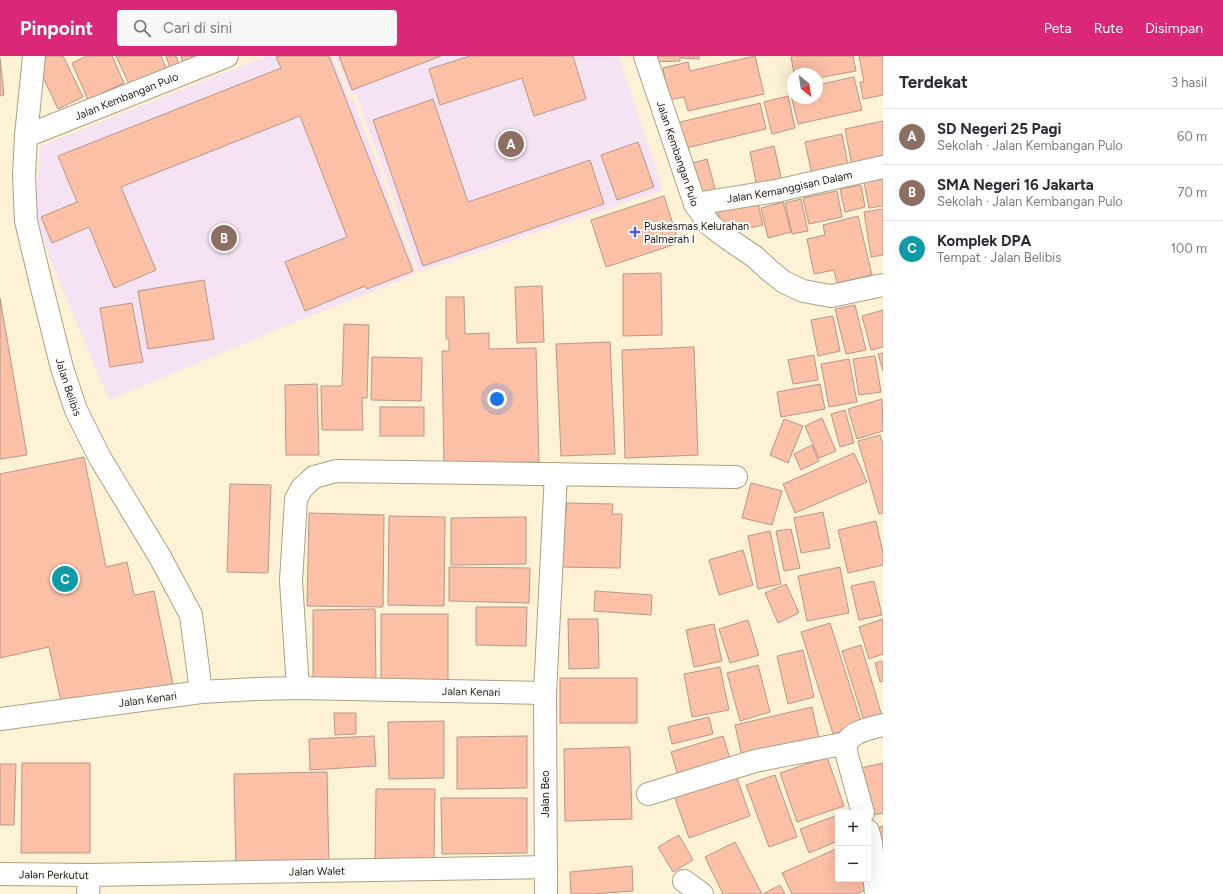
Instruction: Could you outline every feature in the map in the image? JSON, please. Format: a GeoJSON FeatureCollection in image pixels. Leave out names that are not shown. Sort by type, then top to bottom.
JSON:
{"type":"FeatureCollection","features":[{"type":"Feature","properties":{"kind":"street","name":"Jalan Belibis"},"geometry":{"type":"LineString","coordinates":[[34,56],[26,136],[24,175],[26,221],[62,368],[76,410],[100,458],[160,557],[191,615],[201,692]]}},
{"type":"Feature","properties":{"kind":"street","name":"Jalan Kembangan Pulo"},"geometry":{"type":"LineString","coordinates":[[26,136],[227,56]]}},
{"type":"Feature","properties":{"kind":"street","name":"Jalan Kembangan Pulo"},"geometry":{"type":"LineString","coordinates":[[645,56],[695,204],[710,226],[755,257],[784,282],[803,291],[831,296],[883,285]]}},
{"type":"Feature","properties":{"kind":"street","name":"Jalan Kemanggisan Dalam"},"geometry":{"type":"LineString","coordinates":[[695,204],[776,191],[883,168]]}},
{"type":"Feature","properties":{"kind":"street"},"geometry":{"type":"LineString","coordinates":[[298,688],[290,580],[294,517],[296,499],[302,488],[314,477],[336,471],[736,477]]}},
{"type":"Feature","properties":{"kind":"street"},"geometry":{"type":"LineString","coordinates":[[545,693],[556,474]]}},
{"type":"Feature","properties":{"kind":"street","name":"Jalan Kenari"},"geometry":{"type":"LineString","coordinates":[[0,719],[201,692],[298,688],[545,693]]}},
{"type":"Feature","properties":{"kind":"street","name":"Jalan Beo"},"geometry":{"type":"LineString","coordinates":[[545,693],[546,894]]}},
{"type":"Feature","properties":{"kind":"street"},"geometry":{"type":"LineString","coordinates":[[862,810],[847,758],[847,743],[858,733],[883,725]]}},
{"type":"Feature","properties":{"kind":"street"},"geometry":{"type":"LineString","coordinates":[[648,794],[755,761],[847,743]]}},
{"type":"Feature","properties":{"kind":"street"},"geometry":{"type":"LineString","coordinates":[[871,843],[876,894]]}},
{"type":"Feature","properties":{"kind":"street","name":"Jalan Walet"},"geometry":{"type":"LineString","coordinates":[[88,885],[546,866]]}},
{"type":"Feature","properties":{"kind":"street","name":"Jalan Perkutut"},"geometry":{"type":"LineString","coordinates":[[0,874],[88,885]]}},
{"type":"Feature","properties":{"kind":"street"},"geometry":{"type":"LineString","coordinates":[[684,881],[702,894]]}},
{"type":"Feature","properties":{"kind":"shaded area"},"geometry":{"type":"Polygon","coordinates":[[[267,56],[332,56],[350,100],[353,99],[417,274],[300,320],[109,400],[50,259],[36,217],[40,146],[267,56]]]}},
{"type":"Feature","properties":{"kind":"shaded area"},"geometry":{"type":"Polygon","coordinates":[[[335,56],[619,56],[663,190],[419,272],[356,93],[351,95],[335,56]]]}},
{"type":"Feature","properties":{"kind":"building"},"geometry":{"type":"Polygon","coordinates":[[[49,56],[63,56],[83,97],[58,109],[36,62],[49,56]]]}},
{"type":"Feature","properties":{"kind":"building"},"geometry":{"type":"Polygon","coordinates":[[[87,56],[112,56],[124,83],[88,100],[72,63],[87,56]]]}},
{"type":"Feature","properties":{"kind":"building"},"geometry":{"type":"Polygon","coordinates":[[[116,56],[161,56],[166,68],[129,84],[116,56]]]}},
{"type":"Feature","properties":{"kind":"building"},"geometry":{"type":"Polygon","coordinates":[[[166,56],[176,56],[179,65],[170,68],[166,56]]]}},
{"type":"Feature","properties":{"kind":"building"},"geometry":{"type":"Polygon","coordinates":[[[181,56],[196,56],[183,62],[181,56]]]}},
{"type":"Feature","properties":{"kind":"building"},"geometry":{"type":"Polygon","coordinates":[[[329,56],[413,271],[367,289],[365,286],[305,311],[285,262],[347,237],[300,116],[121,187],[156,270],[114,288],[89,227],[52,243],[41,217],[77,202],[58,156],[281,68],[276,57],[329,56]]]}},
{"type":"Feature","properties":{"kind":"building"},"geometry":{"type":"Polygon","coordinates":[[[339,56],[441,56],[352,90],[339,56]]]}},
{"type":"Feature","properties":{"kind":"building"},"geometry":{"type":"Polygon","coordinates":[[[470,56],[573,56],[586,99],[534,116],[522,78],[440,105],[429,69],[470,56]]]}},
{"type":"Feature","properties":{"kind":"building"},"geometry":{"type":"Polygon","coordinates":[[[650,56],[699,56],[699,59],[680,58],[680,61],[650,62],[650,56]]]}},
{"type":"Feature","properties":{"kind":"building"},"geometry":{"type":"Polygon","coordinates":[[[755,56],[764,94],[688,111],[684,97],[669,100],[663,68],[688,62],[690,71],[755,56]]]}},
{"type":"Feature","properties":{"kind":"building"},"geometry":{"type":"Polygon","coordinates":[[[791,56],[853,56],[856,71],[823,77],[823,68],[793,68],[791,56]]]}},
{"type":"Feature","properties":{"kind":"building"},"geometry":{"type":"Polygon","coordinates":[[[859,56],[883,56],[883,95],[863,99],[860,82],[864,82],[859,56]]]}},
{"type":"Feature","properties":{"kind":"building"},"geometry":{"type":"Polygon","coordinates":[[[0,58],[4,95],[0,96],[0,58]]]}},
{"type":"Feature","properties":{"kind":"building"},"geometry":{"type":"Polygon","coordinates":[[[854,77],[862,110],[798,124],[793,104],[823,104],[823,84],[854,77]]]}},
{"type":"Feature","properties":{"kind":"building"},"geometry":{"type":"Polygon","coordinates":[[[787,96],[787,104],[790,104],[795,128],[772,134],[764,102],[787,96]]]}},
{"type":"Feature","properties":{"kind":"building"},"geometry":{"type":"Polygon","coordinates":[[[433,99],[468,202],[590,160],[604,204],[423,266],[373,120],[433,99]]]}},
{"type":"Feature","properties":{"kind":"building"},"geometry":{"type":"Polygon","coordinates":[[[760,103],[766,129],[678,150],[672,124],[760,103]]]}},
{"type":"Feature","properties":{"kind":"building"},"geometry":{"type":"Polygon","coordinates":[[[883,121],[883,165],[853,171],[845,129],[883,121]]]}},
{"type":"Feature","properties":{"kind":"building"},"geometry":{"type":"Polygon","coordinates":[[[842,134],[849,171],[813,179],[805,142],[842,134]]]}},
{"type":"Feature","properties":{"kind":"building"},"geometry":{"type":"Polygon","coordinates":[[[638,142],[654,187],[617,200],[601,155],[638,142]]]}},
{"type":"Feature","properties":{"kind":"building"},"geometry":{"type":"Polygon","coordinates":[[[774,146],[783,186],[758,192],[750,152],[774,146]]]}},
{"type":"Feature","properties":{"kind":"building"},"geometry":{"type":"Polygon","coordinates":[[[707,159],[717,196],[695,201],[686,165],[707,159]]]}},
{"type":"Feature","properties":{"kind":"building"},"geometry":{"type":"Polygon","coordinates":[[[883,179],[883,206],[869,208],[864,182],[883,179]]]}},
{"type":"Feature","properties":{"kind":"building"},"geometry":{"type":"Polygon","coordinates":[[[861,185],[865,207],[845,212],[840,189],[861,185]]]}},
{"type":"Feature","properties":{"kind":"building"},"geometry":{"type":"Polygon","coordinates":[[[837,191],[842,217],[809,224],[803,198],[837,191]]]}},
{"type":"Feature","properties":{"kind":"building","name":"Puskesmas Kelurahan Palmerah I"},"geometry":{"type":"Polygon","coordinates":[[[664,196],[679,243],[606,267],[591,220],[664,196]]]}},
{"type":"Feature","properties":{"kind":"building"},"geometry":{"type":"Polygon","coordinates":[[[801,199],[808,231],[792,234],[785,203],[801,199]]]}},
{"type":"Feature","properties":{"kind":"building"},"geometry":{"type":"Polygon","coordinates":[[[757,200],[763,225],[723,234],[717,209],[757,200]]]}},
{"type":"Feature","properties":{"kind":"building"},"geometry":{"type":"Polygon","coordinates":[[[783,202],[791,232],[768,238],[761,208],[783,202]]]}},
{"type":"Feature","properties":{"kind":"building"},"geometry":{"type":"Polygon","coordinates":[[[883,209],[883,255],[871,257],[864,212],[883,209]]]}},
{"type":"Feature","properties":{"kind":"building"},"geometry":{"type":"Polygon","coordinates":[[[858,216],[872,275],[837,283],[834,270],[814,274],[807,239],[825,235],[823,225],[858,216]]]}},
{"type":"Feature","properties":{"kind":"building"},"geometry":{"type":"Polygon","coordinates":[[[661,273],[662,335],[623,336],[623,274],[661,273]]]}},
{"type":"Feature","properties":{"kind":"building"},"geometry":{"type":"Polygon","coordinates":[[[204,280],[214,339],[148,349],[138,291],[204,280]]]}},
{"type":"Feature","properties":{"kind":"building"},"geometry":{"type":"Polygon","coordinates":[[[542,286],[544,342],[517,343],[515,287],[542,286]]]}},
{"type":"Feature","properties":{"kind":"building"},"geometry":{"type":"Polygon","coordinates":[[[446,297],[464,297],[465,334],[489,333],[489,349],[536,348],[539,462],[444,464],[442,351],[449,351],[449,339],[446,339],[446,297]]]}},
{"type":"Feature","properties":{"kind":"building"},"geometry":{"type":"Polygon","coordinates":[[[0,298],[27,455],[0,459],[0,298]]]}},
{"type":"Feature","properties":{"kind":"building"},"geometry":{"type":"Polygon","coordinates":[[[132,303],[143,362],[110,367],[100,308],[132,303]]]}},
{"type":"Feature","properties":{"kind":"building"},"geometry":{"type":"Polygon","coordinates":[[[855,305],[866,350],[846,354],[835,309],[855,305]]]}},
{"type":"Feature","properties":{"kind":"building"},"geometry":{"type":"Polygon","coordinates":[[[883,310],[883,347],[871,350],[862,316],[883,310]]]}},
{"type":"Feature","properties":{"kind":"building"},"geometry":{"type":"Polygon","coordinates":[[[833,316],[840,351],[818,356],[811,320],[833,316]]]}},
{"type":"Feature","properties":{"kind":"building"},"geometry":{"type":"Polygon","coordinates":[[[344,324],[369,325],[367,398],[362,398],[363,430],[322,430],[321,386],[342,386],[344,324]]]}},
{"type":"Feature","properties":{"kind":"building"},"geometry":{"type":"Polygon","coordinates":[[[610,342],[615,454],[561,456],[556,344],[610,342]]]}},
{"type":"Feature","properties":{"kind":"building"},"geometry":{"type":"Polygon","coordinates":[[[694,347],[698,455],[625,458],[622,350],[694,347]]]}},
{"type":"Feature","properties":{"kind":"building"},"geometry":{"type":"Polygon","coordinates":[[[883,353],[883,371],[878,354],[883,353]]]}},
{"type":"Feature","properties":{"kind":"building"},"geometry":{"type":"Polygon","coordinates":[[[814,355],[818,380],[793,384],[788,360],[814,355]]]}},
{"type":"Feature","properties":{"kind":"building"},"geometry":{"type":"Polygon","coordinates":[[[875,356],[881,392],[859,395],[853,359],[875,356]]]}},
{"type":"Feature","properties":{"kind":"building"},"geometry":{"type":"Polygon","coordinates":[[[372,357],[422,358],[421,401],[371,400],[372,357]]]}},
{"type":"Feature","properties":{"kind":"building"},"geometry":{"type":"Polygon","coordinates":[[[849,359],[857,402],[829,407],[821,364],[849,359]]]}},
{"type":"Feature","properties":{"kind":"building"},"geometry":{"type":"Polygon","coordinates":[[[317,384],[319,455],[286,455],[285,385],[317,384]]]}},
{"type":"Feature","properties":{"kind":"building"},"geometry":{"type":"Polygon","coordinates":[[[820,384],[825,409],[781,417],[777,392],[820,384]]]}},
{"type":"Feature","properties":{"kind":"building"},"geometry":{"type":"Polygon","coordinates":[[[882,399],[883,431],[857,439],[848,409],[882,399]]]}},
{"type":"Feature","properties":{"kind":"building"},"geometry":{"type":"Polygon","coordinates":[[[380,407],[424,407],[424,436],[380,436],[380,407]]]}},
{"type":"Feature","properties":{"kind":"building"},"geometry":{"type":"Polygon","coordinates":[[[845,410],[854,443],[840,447],[831,414],[845,410]]]}},
{"type":"Feature","properties":{"kind":"building"},"geometry":{"type":"Polygon","coordinates":[[[822,418],[836,451],[819,458],[805,426],[822,418]]]}},
{"type":"Feature","properties":{"kind":"building"},"geometry":{"type":"Polygon","coordinates":[[[784,419],[803,426],[788,463],[770,455],[784,419]]]}},
{"type":"Feature","properties":{"kind":"building"},"geometry":{"type":"Polygon","coordinates":[[[880,435],[883,445],[883,513],[879,514],[858,441],[880,435]]]}},
{"type":"Feature","properties":{"kind":"building"},"geometry":{"type":"Polygon","coordinates":[[[812,445],[819,461],[801,470],[794,454],[812,445]]]}},
{"type":"Feature","properties":{"kind":"building"},"geometry":{"type":"Polygon","coordinates":[[[854,453],[867,482],[795,513],[783,484],[854,453]]]}},
{"type":"Feature","properties":{"kind":"building"},"geometry":{"type":"Polygon","coordinates":[[[84,457],[106,567],[127,562],[134,595],[154,591],[174,689],[62,706],[49,647],[0,658],[0,474],[84,457]]]}},
{"type":"Feature","properties":{"kind":"building"},"geometry":{"type":"Polygon","coordinates":[[[751,483],[782,491],[772,525],[742,518],[751,483]]]}},
{"type":"Feature","properties":{"kind":"building"},"geometry":{"type":"Polygon","coordinates":[[[230,484],[271,485],[268,573],[227,572],[230,484]]]}},
{"type":"Feature","properties":{"kind":"building"},"geometry":{"type":"Polygon","coordinates":[[[567,503],[613,504],[612,514],[622,514],[620,568],[559,567],[561,513],[566,513],[567,503]]]}},
{"type":"Feature","properties":{"kind":"building"},"geometry":{"type":"Polygon","coordinates":[[[823,512],[830,548],[801,553],[794,518],[823,512]]]}},
{"type":"Feature","properties":{"kind":"building"},"geometry":{"type":"Polygon","coordinates":[[[309,513],[384,515],[383,607],[307,606],[309,513]]]}},
{"type":"Feature","properties":{"kind":"building"},"geometry":{"type":"Polygon","coordinates":[[[389,516],[445,517],[444,606],[388,605],[389,516]]]}},
{"type":"Feature","properties":{"kind":"building"},"geometry":{"type":"Polygon","coordinates":[[[526,517],[526,564],[451,565],[451,518],[526,517]]]}},
{"type":"Feature","properties":{"kind":"building"},"geometry":{"type":"Polygon","coordinates":[[[876,521],[883,553],[883,565],[848,573],[838,530],[876,521]]]}},
{"type":"Feature","properties":{"kind":"building"},"geometry":{"type":"Polygon","coordinates":[[[791,529],[800,568],[784,571],[776,531],[791,529]]]}},
{"type":"Feature","properties":{"kind":"building"},"geometry":{"type":"Polygon","coordinates":[[[770,531],[781,584],[758,589],[748,536],[770,531]]]}},
{"type":"Feature","properties":{"kind":"building"},"geometry":{"type":"Polygon","coordinates":[[[743,550],[753,585],[719,595],[709,560],[743,550]]]}},
{"type":"Feature","properties":{"kind":"building"},"geometry":{"type":"Polygon","coordinates":[[[449,567],[530,568],[529,603],[449,601],[449,567]]]}},
{"type":"Feature","properties":{"kind":"building"},"geometry":{"type":"Polygon","coordinates":[[[840,567],[849,613],[807,621],[798,576],[840,567]]]}},
{"type":"Feature","properties":{"kind":"building"},"geometry":{"type":"Polygon","coordinates":[[[874,581],[882,615],[859,620],[851,586],[874,581]]]}},
{"type":"Feature","properties":{"kind":"building"},"geometry":{"type":"Polygon","coordinates":[[[786,584],[799,613],[778,623],[765,593],[786,584]]]}},
{"type":"Feature","properties":{"kind":"building"},"geometry":{"type":"Polygon","coordinates":[[[595,591],[652,595],[651,615],[594,611],[595,591]]]}},
{"type":"Feature","properties":{"kind":"building"},"geometry":{"type":"Polygon","coordinates":[[[476,607],[527,607],[526,646],[476,645],[476,607]]]}},
{"type":"Feature","properties":{"kind":"building"},"geometry":{"type":"Polygon","coordinates":[[[375,609],[376,684],[313,684],[313,610],[375,609]]]}},
{"type":"Feature","properties":{"kind":"building"},"geometry":{"type":"Polygon","coordinates":[[[381,614],[448,614],[448,681],[381,681],[381,614]]]}},
{"type":"Feature","properties":{"kind":"building"},"geometry":{"type":"Polygon","coordinates":[[[568,619],[598,619],[599,668],[569,669],[568,619]]]}},
{"type":"Feature","properties":{"kind":"building"},"geometry":{"type":"Polygon","coordinates":[[[883,619],[883,654],[869,659],[859,627],[883,619]]]}},
{"type":"Feature","properties":{"kind":"building"},"geometry":{"type":"Polygon","coordinates":[[[748,620],[759,655],[730,663],[719,629],[748,620]]]}},
{"type":"Feature","properties":{"kind":"building"},"geometry":{"type":"Polygon","coordinates":[[[830,623],[862,725],[833,734],[801,632],[830,623]]]}},
{"type":"Feature","properties":{"kind":"building"},"geometry":{"type":"Polygon","coordinates":[[[714,624],[722,661],[694,667],[686,630],[714,624]]]}},
{"type":"Feature","properties":{"kind":"building"},"geometry":{"type":"Polygon","coordinates":[[[861,645],[882,716],[864,721],[842,651],[861,645]]]}},
{"type":"Feature","properties":{"kind":"building"},"geometry":{"type":"Polygon","coordinates":[[[803,650],[814,697],[788,704],[777,656],[803,650]]]}},
{"type":"Feature","properties":{"kind":"building"},"geometry":{"type":"Polygon","coordinates":[[[883,661],[883,681],[880,682],[875,663],[883,661]]]}},
{"type":"Feature","properties":{"kind":"building"},"geometry":{"type":"Polygon","coordinates":[[[758,665],[770,712],[740,721],[727,673],[758,665]]]}},
{"type":"Feature","properties":{"kind":"building"},"geometry":{"type":"Polygon","coordinates":[[[720,667],[729,710],[692,717],[684,674],[720,667]]]}},
{"type":"Feature","properties":{"kind":"building"},"geometry":{"type":"Polygon","coordinates":[[[560,678],[637,678],[637,723],[560,723],[560,678]]]}},
{"type":"Feature","properties":{"kind":"building"},"geometry":{"type":"Polygon","coordinates":[[[812,707],[820,743],[743,761],[735,725],[812,707]]]}},
{"type":"Feature","properties":{"kind":"building"},"geometry":{"type":"Polygon","coordinates":[[[334,713],[356,713],[356,734],[335,735],[334,713]]]}},
{"type":"Feature","properties":{"kind":"building"},"geometry":{"type":"Polygon","coordinates":[[[709,717],[713,734],[672,744],[668,727],[709,717]]]}},
{"type":"Feature","properties":{"kind":"building"},"geometry":{"type":"Polygon","coordinates":[[[444,721],[444,778],[389,779],[388,722],[444,721]]]}},
{"type":"Feature","properties":{"kind":"building"},"geometry":{"type":"Polygon","coordinates":[[[374,736],[376,766],[310,770],[309,739],[374,736]]]}},
{"type":"Feature","properties":{"kind":"building"},"geometry":{"type":"Polygon","coordinates":[[[527,736],[527,788],[457,789],[457,737],[527,736]]]}},
{"type":"Feature","properties":{"kind":"building"},"geometry":{"type":"Polygon","coordinates":[[[723,736],[731,763],[679,779],[671,752],[723,736]]]}},
{"type":"Feature","properties":{"kind":"building"},"geometry":{"type":"Polygon","coordinates":[[[630,747],[632,819],[565,821],[564,749],[630,747]]]}},
{"type":"Feature","properties":{"kind":"building"},"geometry":{"type":"Polygon","coordinates":[[[827,757],[844,806],[797,822],[780,773],[827,757]]]}},
{"type":"Feature","properties":{"kind":"building"},"geometry":{"type":"Polygon","coordinates":[[[22,763],[90,763],[90,853],[21,853],[22,763]]]}},
{"type":"Feature","properties":{"kind":"building"},"geometry":{"type":"Polygon","coordinates":[[[883,763],[883,813],[871,815],[871,810],[866,810],[856,769],[883,763]]]}},
{"type":"Feature","properties":{"kind":"building"},"geometry":{"type":"Polygon","coordinates":[[[0,764],[16,764],[14,825],[0,825],[0,764]]]}},
{"type":"Feature","properties":{"kind":"building"},"geometry":{"type":"Polygon","coordinates":[[[327,772],[329,868],[236,870],[234,774],[327,772]]]}},
{"type":"Feature","properties":{"kind":"building"},"geometry":{"type":"Polygon","coordinates":[[[735,772],[750,816],[689,838],[673,793],[735,772]]]}},
{"type":"Feature","properties":{"kind":"building"},"geometry":{"type":"Polygon","coordinates":[[[775,775],[797,837],[769,847],[746,785],[775,775]]]}},
{"type":"Feature","properties":{"kind":"building"},"geometry":{"type":"Polygon","coordinates":[[[376,789],[435,789],[434,860],[375,860],[376,789]]]}},
{"type":"Feature","properties":{"kind":"building"},"geometry":{"type":"Polygon","coordinates":[[[441,798],[527,798],[527,853],[442,854],[441,798]]]}},
{"type":"Feature","properties":{"kind":"building"},"geometry":{"type":"Polygon","coordinates":[[[835,816],[835,842],[809,853],[800,829],[835,816]]]}},
{"type":"Feature","properties":{"kind":"building"},"geometry":{"type":"Polygon","coordinates":[[[883,826],[883,849],[879,850],[872,830],[883,826]]]}},
{"type":"Feature","properties":{"kind":"building"},"geometry":{"type":"Polygon","coordinates":[[[679,835],[693,860],[673,872],[658,847],[679,835]]]}},
{"type":"Feature","properties":{"kind":"building"},"geometry":{"type":"Polygon","coordinates":[[[735,842],[762,894],[723,894],[705,857],[735,842]]]}},
{"type":"Feature","properties":{"kind":"building"},"geometry":{"type":"Polygon","coordinates":[[[835,849],[835,882],[865,882],[868,889],[856,894],[792,894],[782,873],[835,849]]]}},
{"type":"Feature","properties":{"kind":"building"},"geometry":{"type":"Polygon","coordinates":[[[632,866],[633,891],[571,894],[570,872],[632,866]]]}},
{"type":"Feature","properties":{"kind":"building"},"geometry":{"type":"Polygon","coordinates":[[[780,885],[785,894],[763,894],[780,885]]]}},
{"type":"Feature","properties":{"kind":"place","name":"SD Negeri 25 Pagi"},"geometry":{"type":"Point","coordinates":[511,144]}},
{"type":"Feature","properties":{"kind":"place","name":"Puskesmas Kelurahan Palmerah I"},"geometry":{"type":"Point","coordinates":[635,232]}},
{"type":"Feature","properties":{"kind":"place","name":"SMA Negeri 16 Jakarta"},"geometry":{"type":"Point","coordinates":[224,238]}},
{"type":"Feature","properties":{"kind":"place","name":"Komplek DPA"},"geometry":{"type":"Point","coordinates":[65,579]}}]}
